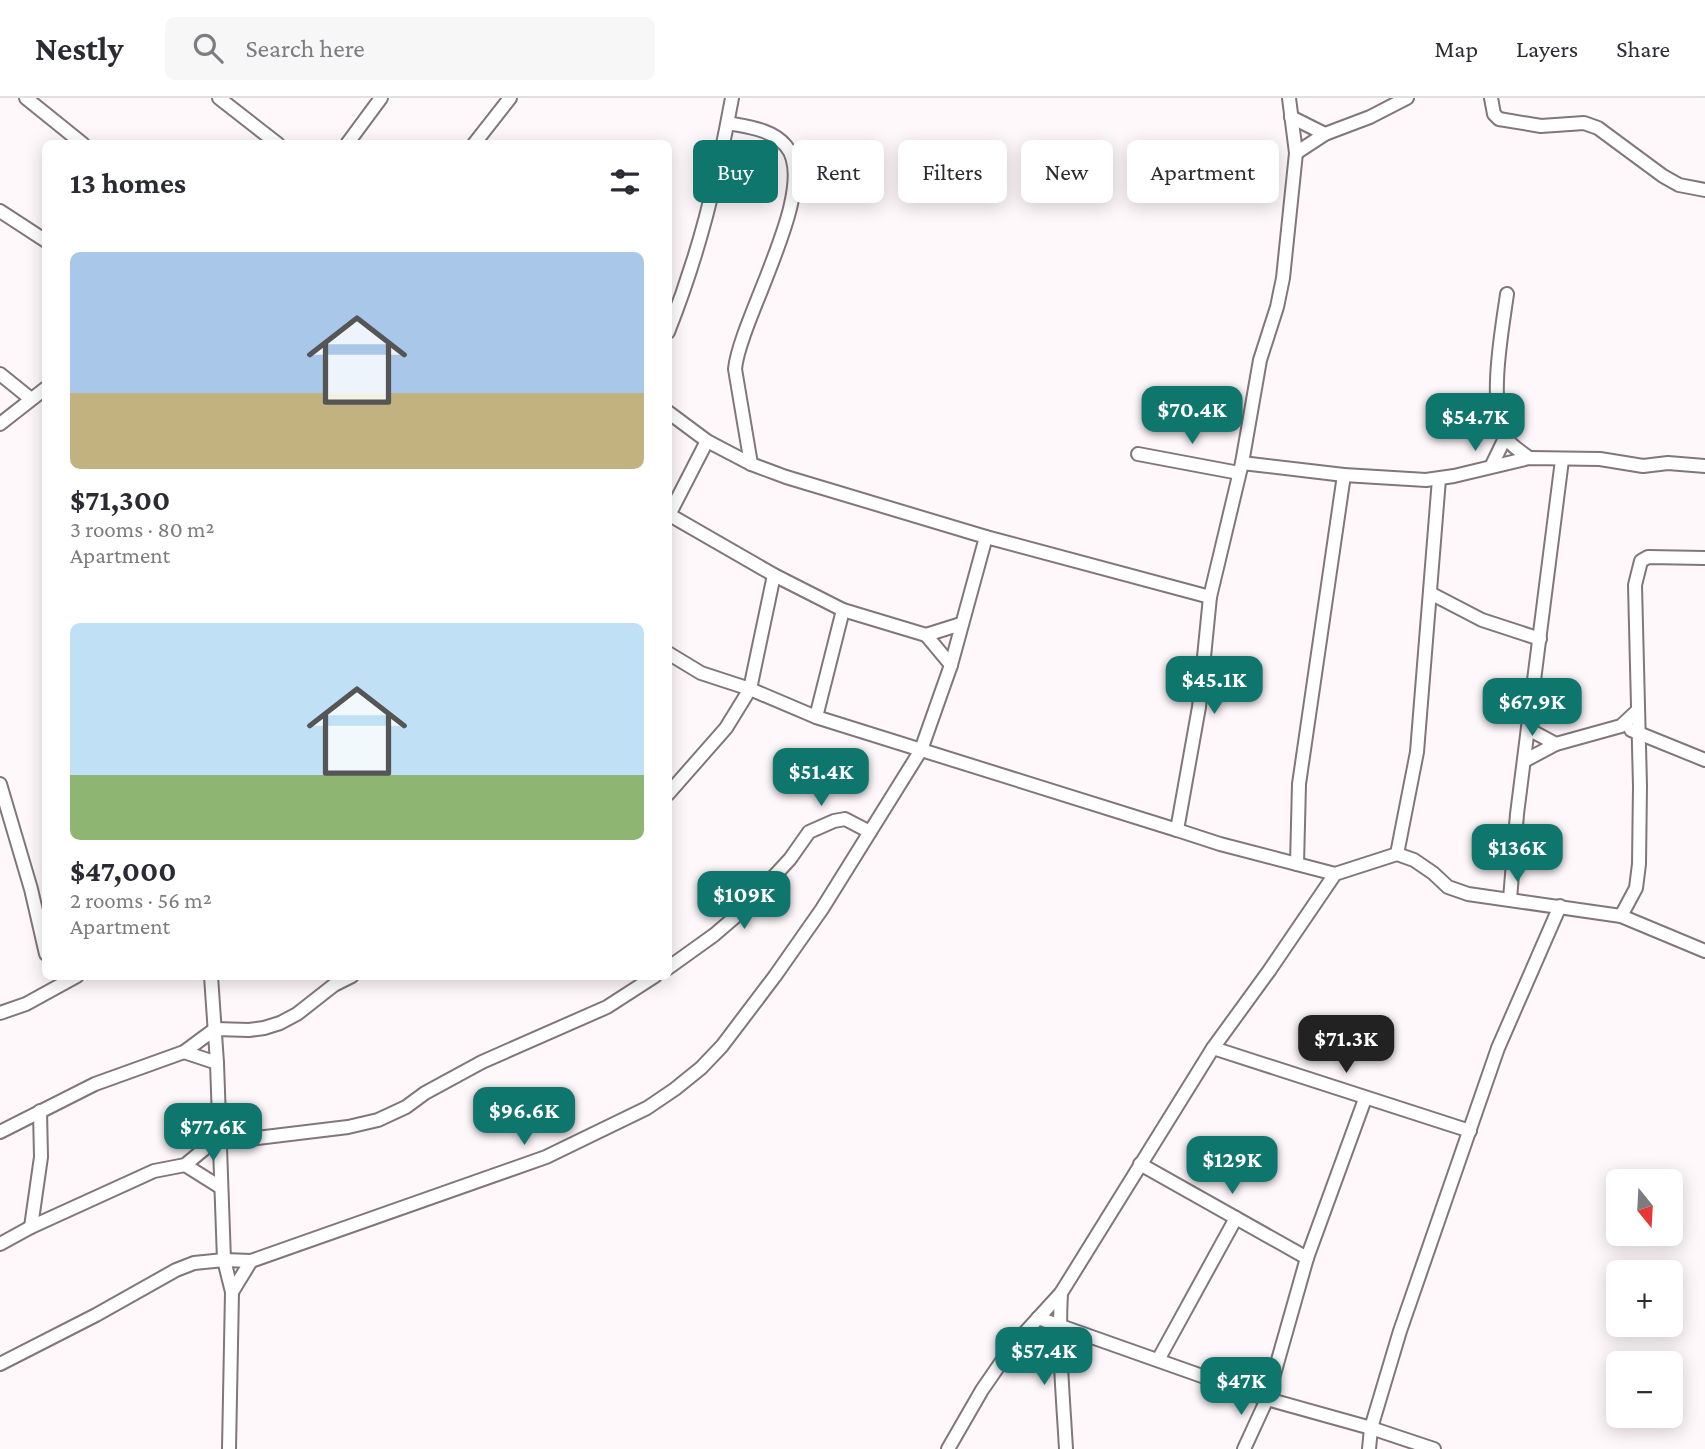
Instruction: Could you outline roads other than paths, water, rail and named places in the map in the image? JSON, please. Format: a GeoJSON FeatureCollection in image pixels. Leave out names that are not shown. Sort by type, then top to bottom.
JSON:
{"type":"FeatureCollection","features":[{"type":"Feature","properties":{"kind":"street"},"geometry":{"type":"LineString","coordinates":[[26,98],[78,140]]}},
{"type":"Feature","properties":{"kind":"street"},"geometry":{"type":"LineString","coordinates":[[219,98],[273,140]]}},
{"type":"Feature","properties":{"kind":"street"},"geometry":{"type":"LineString","coordinates":[[477,140],[509,98]]}},
{"type":"Feature","properties":{"kind":"street"},"geometry":{"type":"LineString","coordinates":[[672,321],[700,245],[732,98]]}},
{"type":"Feature","properties":{"kind":"street"},"geometry":{"type":"LineString","coordinates":[[1177,830],[1199,707],[1210,597],[1240,468],[1260,360],[1283,278],[1296,153],[1289,98]]}},
{"type":"Feature","properties":{"kind":"street"},"geometry":{"type":"LineString","coordinates":[[1296,153],[1325,134],[1370,117],[1407,98]]}},
{"type":"Feature","properties":{"kind":"street"},"geometry":{"type":"LineString","coordinates":[[1492,98],[1494,114],[1499,119],[1541,126],[1584,123],[1598,128],[1679,185],[1705,190]]}},
{"type":"Feature","properties":{"kind":"street"},"geometry":{"type":"LineString","coordinates":[[350,140],[375,101]]}},
{"type":"Feature","properties":{"kind":"street"},"geometry":{"type":"LineString","coordinates":[[1291,117],[1325,134]]}},
{"type":"Feature","properties":{"kind":"street"},"geometry":{"type":"LineString","coordinates":[[728,123],[763,131],[787,146],[794,162],[796,179],[778,249],[752,310],[736,359],[735,369],[751,464]]}},
{"type":"Feature","properties":{"kind":"street"},"geometry":{"type":"LineString","coordinates":[[0,212],[42,238]]}},
{"type":"Feature","properties":{"kind":"street"},"geometry":{"type":"LineString","coordinates":[[1492,465],[1505,439],[1497,403],[1507,294]]}},
{"type":"Feature","properties":{"kind":"street"},"geometry":{"type":"LineString","coordinates":[[0,374],[31,399]]}},
{"type":"Feature","properties":{"kind":"street"},"geometry":{"type":"LineString","coordinates":[[0,424],[42,391]]}},
{"type":"Feature","properties":{"kind":"street"},"geometry":{"type":"LineString","coordinates":[[672,415],[707,441],[751,464],[812,486],[986,537],[1210,597]]}},
{"type":"Feature","properties":{"kind":"street"},"geometry":{"type":"LineString","coordinates":[[1505,439],[1529,458]]}},
{"type":"Feature","properties":{"kind":"street"},"geometry":{"type":"LineString","coordinates":[[672,508],[707,441]]}},
{"type":"Feature","properties":{"kind":"street"},"geometry":{"type":"LineString","coordinates":[[1138,454],[1240,468],[1440,479],[1529,458],[1600,459],[1643,466],[1668,463],[1705,466]]}},
{"type":"Feature","properties":{"kind":"street"},"geometry":{"type":"LineString","coordinates":[[1510,899],[1517,814],[1562,460]]}},
{"type":"Feature","properties":{"kind":"street"},"geometry":{"type":"LineString","coordinates":[[1297,864],[1299,784],[1344,475]]}},
{"type":"Feature","properties":{"kind":"street"},"geometry":{"type":"LineString","coordinates":[[1397,855],[1417,752],[1440,479]]}},
{"type":"Feature","properties":{"kind":"street"},"geometry":{"type":"LineString","coordinates":[[672,516],[774,575],[844,610],[926,635],[951,665]]}},
{"type":"Feature","properties":{"kind":"street"},"geometry":{"type":"LineString","coordinates":[[0,1364],[176,1270],[194,1263],[251,1261],[547,1157],[647,1108],[701,1068],[722,1046],[822,909],[921,750],[951,665],[986,537]]}},
{"type":"Feature","properties":{"kind":"street"},"geometry":{"type":"LineString","coordinates":[[1621,916],[1636,888],[1639,864],[1640,786],[1635,585],[1642,561],[1648,557],[1705,558]]}},
{"type":"Feature","properties":{"kind":"street"},"geometry":{"type":"LineString","coordinates":[[672,789],[726,728],[750,689],[774,575]]}},
{"type":"Feature","properties":{"kind":"street"},"geometry":{"type":"LineString","coordinates":[[1430,593],[1482,620],[1540,639]]}},
{"type":"Feature","properties":{"kind":"street"},"geometry":{"type":"LineString","coordinates":[[816,717],[844,610]]}},
{"type":"Feature","properties":{"kind":"street"},"geometry":{"type":"LineString","coordinates":[[926,635],[961,624]]}},
{"type":"Feature","properties":{"kind":"street"},"geometry":{"type":"LineString","coordinates":[[672,655],[701,673],[750,689],[816,717],[1220,844],[1335,874],[1397,855],[1414,860],[1448,887],[1468,894],[1621,916],[1705,951]]}},
{"type":"Feature","properties":{"kind":"street"},"geometry":{"type":"LineString","coordinates":[[1524,761],[1556,744],[1621,726],[1637,711]]}},
{"type":"Feature","properties":{"kind":"street"},"geometry":{"type":"LineString","coordinates":[[1621,726],[1705,760]]}},
{"type":"Feature","properties":{"kind":"street"},"geometry":{"type":"LineString","coordinates":[[1528,729],[1556,744]]}},
{"type":"Feature","properties":{"kind":"street"},"geometry":{"type":"LineString","coordinates":[[0,784],[32,889],[42,935]]}},
{"type":"Feature","properties":{"kind":"street"},"geometry":{"type":"LineString","coordinates":[[672,965],[742,911],[790,859],[809,832],[845,819],[870,832]]}},
{"type":"Feature","properties":{"kind":"street"},"geometry":{"type":"LineString","coordinates":[[947,1449],[1011,1348],[1061,1293],[1213,1048],[1335,874]]}},
{"type":"Feature","properties":{"kind":"street"},"geometry":{"type":"LineString","coordinates":[[1368,1449],[1371,1428],[1400,1331],[1498,1048],[1560,906]]}},
{"type":"Feature","properties":{"kind":"street"},"geometry":{"type":"LineString","coordinates":[[211,980],[224,1260],[232,1293],[229,1449]]}},
{"type":"Feature","properties":{"kind":"street"},"geometry":{"type":"LineString","coordinates":[[0,1132],[94,1084],[184,1052],[215,1029],[248,1030],[280,1023],[344,980]]}},
{"type":"Feature","properties":{"kind":"street"},"geometry":{"type":"LineString","coordinates":[[0,1244],[154,1171],[185,1165],[220,1136],[249,1139],[348,1127],[378,1120],[406,1107],[425,1093],[482,1062],[607,1007],[649,980]]}},
{"type":"Feature","properties":{"kind":"street"},"geometry":{"type":"LineString","coordinates":[[0,1013],[26,1004],[52,983]]}},
{"type":"Feature","properties":{"kind":"street"},"geometry":{"type":"LineString","coordinates":[[1213,1048],[1470,1131]]}},
{"type":"Feature","properties":{"kind":"street"},"geometry":{"type":"LineString","coordinates":[[184,1052],[217,1063]]}},
{"type":"Feature","properties":{"kind":"street"},"geometry":{"type":"LineString","coordinates":[[1244,1449],[1268,1399],[1307,1258],[1365,1099]]}},
{"type":"Feature","properties":{"kind":"street"},"geometry":{"type":"LineString","coordinates":[[31,1227],[41,1157],[40,1111]]}},
{"type":"Feature","properties":{"kind":"street"},"geometry":{"type":"LineString","coordinates":[[1140,1164],[1307,1258]]}},
{"type":"Feature","properties":{"kind":"street"},"geometry":{"type":"LineString","coordinates":[[185,1165],[220,1187]]}},
{"type":"Feature","properties":{"kind":"street"},"geometry":{"type":"LineString","coordinates":[[1158,1360],[1236,1218]]}},
{"type":"Feature","properties":{"kind":"street"},"geometry":{"type":"LineString","coordinates":[[232,1293],[251,1261]]}},
{"type":"Feature","properties":{"kind":"street"},"geometry":{"type":"LineString","coordinates":[[1061,1293],[1060,1389],[1066,1449]]}},
{"type":"Feature","properties":{"kind":"street"},"geometry":{"type":"LineString","coordinates":[[1038,1318],[1268,1399],[1434,1449]]}}]}
